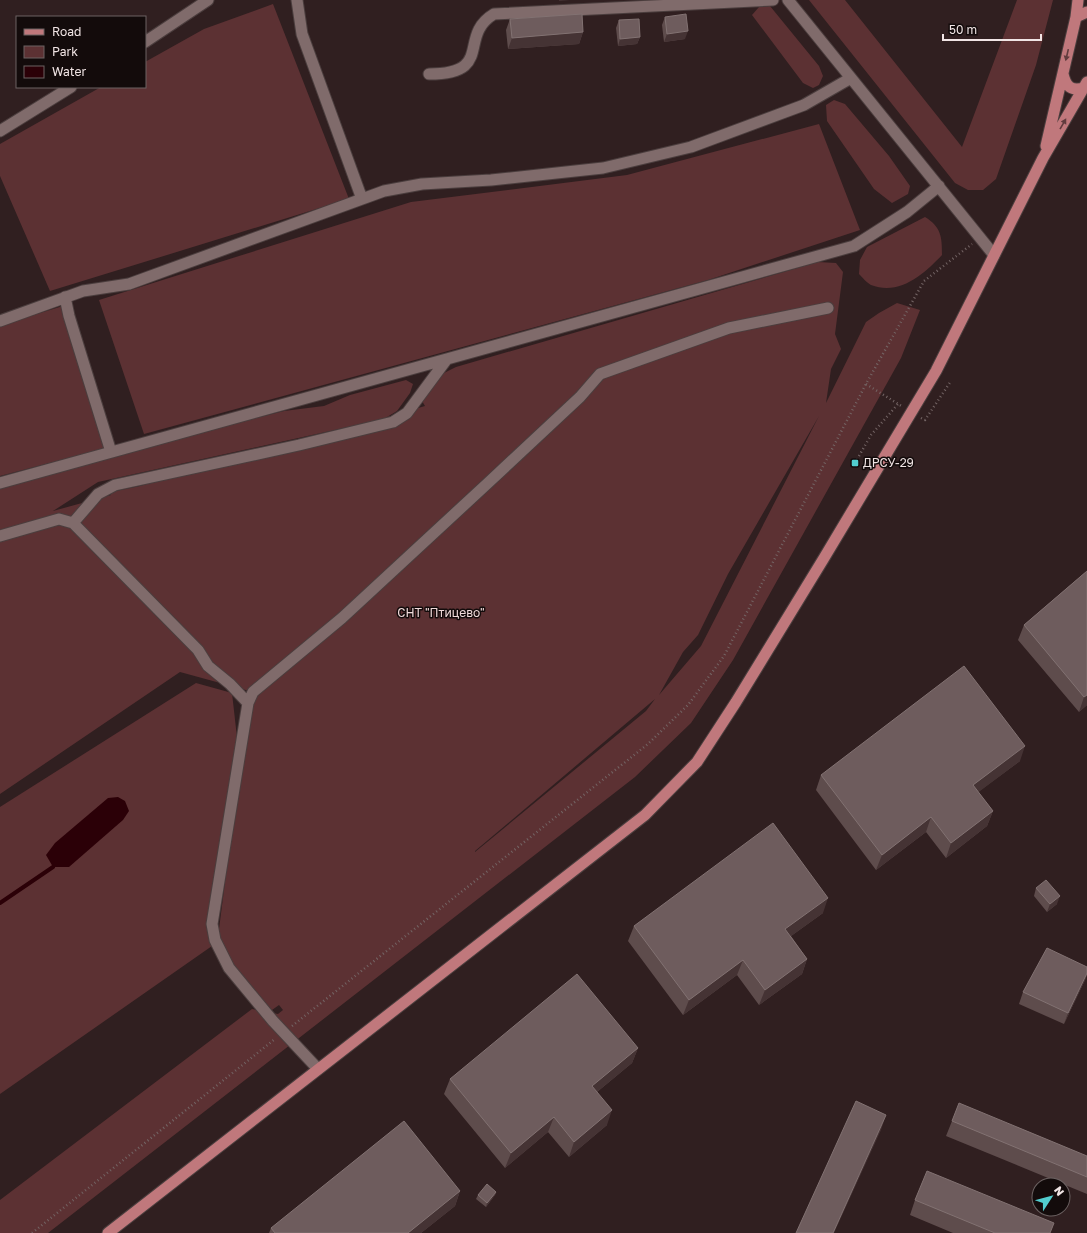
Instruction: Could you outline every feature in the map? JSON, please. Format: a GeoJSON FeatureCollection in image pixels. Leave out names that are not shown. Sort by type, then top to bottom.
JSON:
{"type":"FeatureCollection","features":[{"type":"Feature","properties":{"kind":"main road"},"geometry":{"type":"LineString","coordinates":[[1043,158],[1076,18],[1078,0]]}},
{"type":"Feature","properties":{"kind":"main road"},"geometry":{"type":"LineString","coordinates":[[1076,18],[1087,12]]}},
{"type":"Feature","properties":{"kind":"main road"},"geometry":{"type":"LineString","coordinates":[[1063,74],[1065,82],[1073,89],[1086,85]]}},
{"type":"Feature","properties":{"kind":"main road"},"geometry":{"type":"LineString","coordinates":[[108,1233],[645,815],[697,762],[736,702],[936,371],[1043,158],[1086,85]]}},
{"type":"Feature","properties":{"kind":"street"},"geometry":{"type":"LineString","coordinates":[[146,41],[208,0]]}},
{"type":"Feature","properties":{"kind":"street"},"geometry":{"type":"LineString","coordinates":[[297,0],[302,34],[362,199]]}},
{"type":"Feature","properties":{"kind":"street"},"geometry":{"type":"LineString","coordinates":[[429,74],[451,73],[461,69],[470,61],[479,28],[484,20],[494,14],[773,0]]}},
{"type":"Feature","properties":{"kind":"street"},"geometry":{"type":"LineString","coordinates":[[788,0],[994,255]]}},
{"type":"Feature","properties":{"kind":"street"},"geometry":{"type":"LineString","coordinates":[[0,321],[83,291],[129,284],[384,191],[422,184],[491,180],[602,168],[691,147],[804,105],[851,78]]}},
{"type":"Feature","properties":{"kind":"street"},"geometry":{"type":"LineString","coordinates":[[0,131],[69,88]]}},
{"type":"Feature","properties":{"kind":"street"},"geometry":{"type":"LineString","coordinates":[[0,482],[854,246],[908,212],[939,186]]}},
{"type":"Feature","properties":{"kind":"street"},"geometry":{"type":"LineString","coordinates":[[65,297],[69,316],[111,452]]}},
{"type":"Feature","properties":{"kind":"street"},"geometry":{"type":"LineString","coordinates":[[318,1069],[228,968],[215,940],[212,924],[248,703],[253,692],[342,618],[580,397],[600,374],[729,328],[828,308]]}},
{"type":"Feature","properties":{"kind":"street"},"geometry":{"type":"LineString","coordinates":[[73,523],[98,494],[115,485],[299,445],[393,422],[407,413],[447,359]]}},
{"type":"Feature","properties":{"kind":"street"},"geometry":{"type":"LineString","coordinates":[[0,536],[59,519],[73,523],[198,650],[208,666],[230,684],[248,703]]}},
{"type":"Feature","properties":{"kind":"path"},"geometry":{"type":"LineString","coordinates":[[32,1233],[648,744],[688,705],[724,656],[866,384],[924,281],[980,238]]}},
{"type":"Feature","properties":{"kind":"path"},"geometry":{"type":"LineString","coordinates":[[855,463],[871,435],[898,404]]}},
{"type":"Feature","properties":{"kind":"green space"},"geometry":{"type":"Polygon","coordinates":[[[809,0],[845,0],[962,147],[1017,0],[1053,0],[1036,65],[996,179],[983,190],[968,190],[955,183],[809,0]]]}},
{"type":"Feature","properties":{"kind":"green space"},"geometry":{"type":"Polygon","coordinates":[[[273,4],[349,199],[50,291],[0,176],[0,144],[99,88],[146,88],[146,61],[204,29],[273,4]]]}},
{"type":"Feature","properties":{"kind":"green space"},"geometry":{"type":"Polygon","coordinates":[[[770,6],[819,66],[823,76],[819,85],[813,88],[803,83],[752,15],[759,7],[770,6]]]}},
{"type":"Feature","properties":{"kind":"green space"},"geometry":{"type":"Polygon","coordinates":[[[834,100],[845,104],[889,156],[910,186],[908,194],[892,203],[874,189],[827,121],[826,105],[834,100]]]}},
{"type":"Feature","properties":{"kind":"green space"},"geometry":{"type":"Polygon","coordinates":[[[819,124],[860,230],[708,280],[144,434],[99,300],[411,202],[627,175],[819,124]]]}},
{"type":"Feature","properties":{"kind":"green space"},"geometry":{"type":"Polygon","coordinates":[[[925,217],[934,224],[940,233],[942,255],[919,276],[911,281],[892,288],[882,288],[871,285],[859,274],[860,260],[867,247],[925,217]]]}},
{"type":"Feature","properties":{"kind":"green space","name":"СНТ \"Птицево\""},"geometry":{"type":"Polygon","coordinates":[[[818,262],[836,263],[843,272],[835,334],[841,349],[831,369],[826,403],[866,322],[897,303],[920,310],[901,358],[733,660],[691,723],[635,777],[48,1233],[0,1233],[0,1200],[252,1009],[278,1014],[283,1010],[279,1005],[272,1010],[230,965],[218,937],[236,795],[212,946],[0,1094],[0,807],[196,683],[232,693],[240,764],[253,692],[180,672],[0,794],[0,489],[126,451],[284,411],[324,406],[350,395],[406,380],[413,384],[410,393],[397,411],[387,417],[425,406],[422,401],[440,375],[456,367],[818,262]],[[819,416],[728,574],[698,635],[683,652],[659,695],[701,646],[819,416]],[[353,426],[98,482],[53,511],[111,495],[111,492],[140,486],[353,426]],[[655,699],[475,851],[646,711],[655,699]]]}},
{"type":"Feature","properties":{"kind":"green space"},"geometry":{"type":"Polygon","coordinates":[[[63,306],[107,448],[0,476],[0,325],[63,306]]]}},
{"type":"Feature","properties":{"kind":"water"},"geometry":{"type":"Polygon","coordinates":[[[118,797],[125,801],[129,811],[123,820],[69,867],[53,867],[46,855],[55,843],[108,798],[118,797]]]}},
{"type":"Feature","properties":{"kind":"building"},"geometry":{"type":"Polygon","coordinates":[[[582,14],[583,32],[512,38],[510,19],[582,14]]]}},
{"type":"Feature","properties":{"kind":"building"},"geometry":{"type":"Polygon","coordinates":[[[686,14],[688,31],[667,34],[665,17],[686,14]]]}},
{"type":"Feature","properties":{"kind":"building"},"geometry":{"type":"Polygon","coordinates":[[[639,19],[640,37],[620,39],[619,20],[639,19]]]}},
{"type":"Feature","properties":{"kind":"building"},"geometry":{"type":"Polygon","coordinates":[[[1087,571],[1087,695],[1084,697],[1024,625],[1087,571]]]}},
{"type":"Feature","properties":{"kind":"building"},"geometry":{"type":"Polygon","coordinates":[[[964,666],[1025,746],[973,785],[993,811],[951,843],[931,817],[882,855],[821,775],[964,666]]]}},
{"type":"Feature","properties":{"kind":"building"},"geometry":{"type":"Polygon","coordinates":[[[773,823],[828,898],[785,929],[807,959],[765,990],[743,960],[689,1000],[634,926],[773,823]]]}},
{"type":"Feature","properties":{"kind":"building"},"geometry":{"type":"Polygon","coordinates":[[[1046,880],[1060,896],[1050,904],[1036,888],[1046,880]]]}},
{"type":"Feature","properties":{"kind":"building"},"geometry":{"type":"Polygon","coordinates":[[[1047,948],[1087,967],[1087,973],[1068,1013],[1023,992],[1047,948]]]}},
{"type":"Feature","properties":{"kind":"building"},"geometry":{"type":"Polygon","coordinates":[[[577,974],[638,1048],[592,1086],[612,1110],[574,1142],[554,1117],[511,1153],[450,1079],[577,974]]]}},
{"type":"Feature","properties":{"kind":"building"},"geometry":{"type":"Polygon","coordinates":[[[856,1101],[886,1115],[833,1233],[796,1233],[856,1101]]]}},
{"type":"Feature","properties":{"kind":"building"},"geometry":{"type":"Polygon","coordinates":[[[959,1103],[1087,1156],[1087,1177],[952,1121],[959,1103]]]}},
{"type":"Feature","properties":{"kind":"building"},"geometry":{"type":"Polygon","coordinates":[[[404,1121],[460,1191],[408,1233],[275,1233],[271,1228],[404,1121]]]}},
{"type":"Feature","properties":{"kind":"building"},"geometry":{"type":"Polygon","coordinates":[[[927,1171],[1031,1214],[1031,1217],[1039,1217],[1054,1223],[1050,1233],[995,1233],[915,1200],[927,1171]]]}},
{"type":"Feature","properties":{"kind":"building"},"geometry":{"type":"Polygon","coordinates":[[[487,1184],[496,1192],[487,1203],[478,1195],[487,1184]]]}},
{"type":"Feature","properties":{"kind":"waterway"},"geometry":{"type":"LineString","coordinates":[[0,903],[53,867]]}},
{"type":"Feature","properties":{"kind":"place","name":"ДРСУ-29"},"geometry":{"type":"Point","coordinates":[855,463]}}]}
